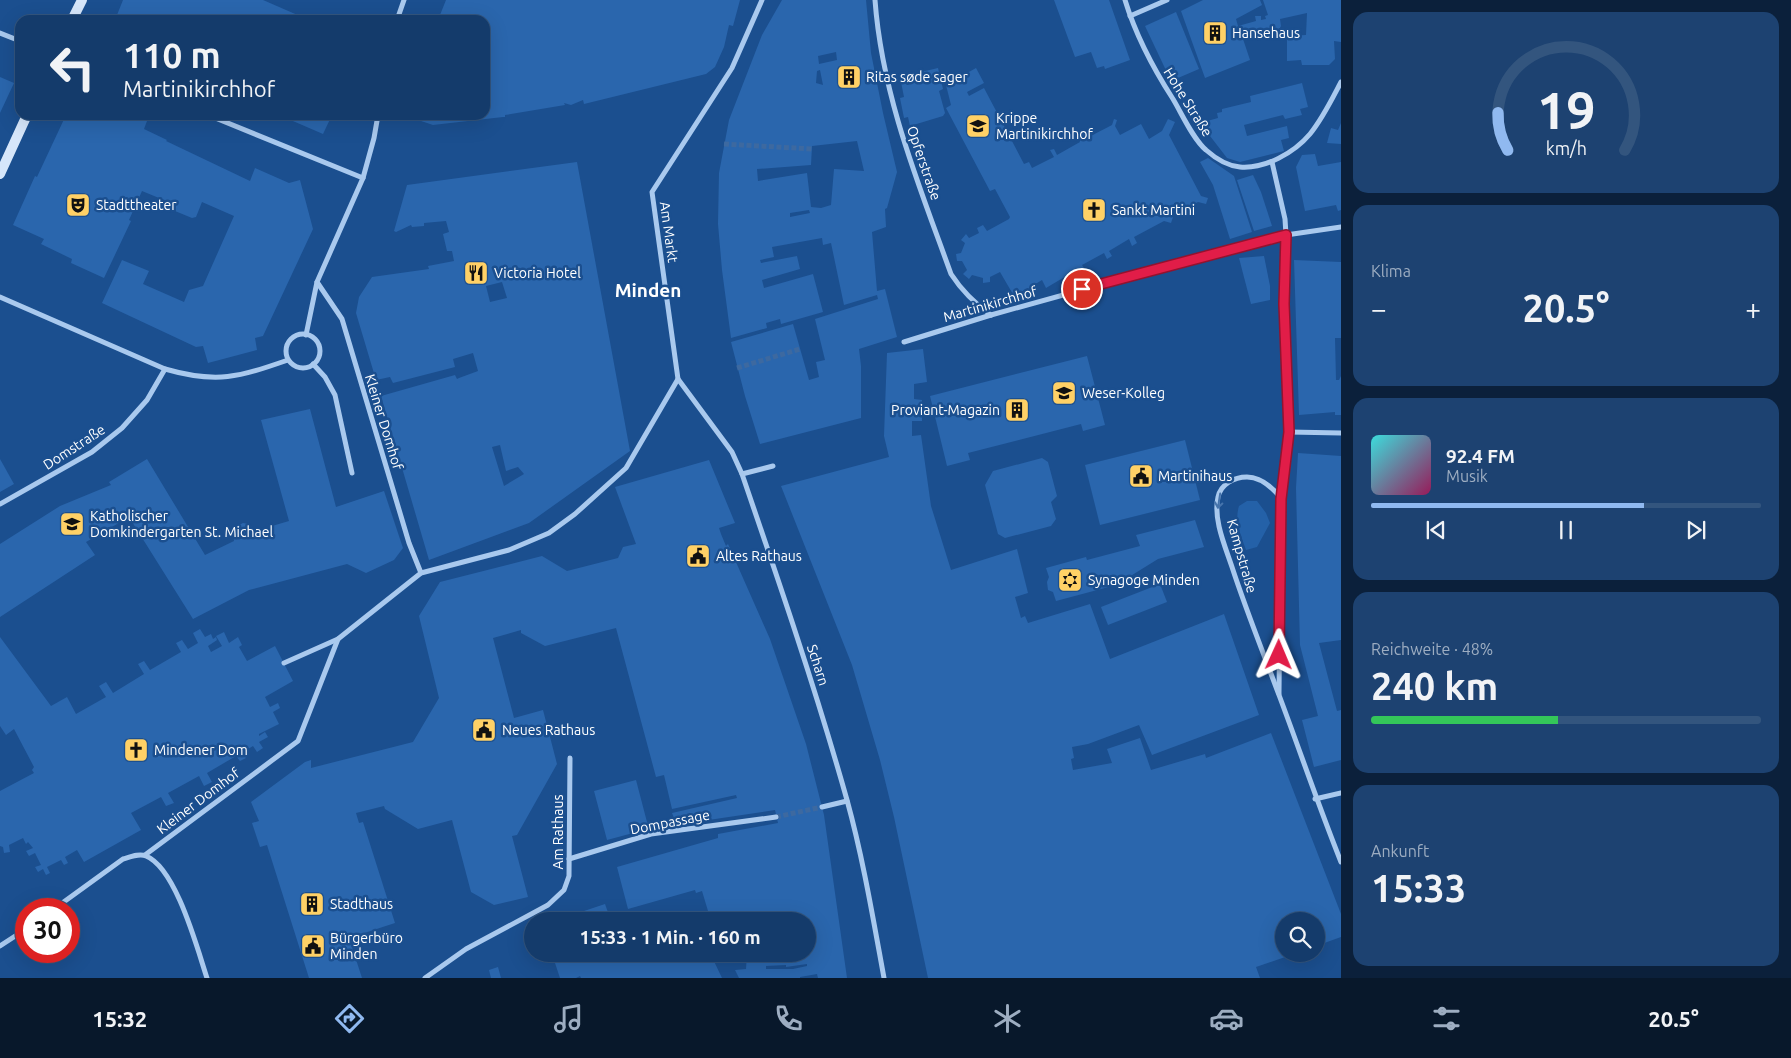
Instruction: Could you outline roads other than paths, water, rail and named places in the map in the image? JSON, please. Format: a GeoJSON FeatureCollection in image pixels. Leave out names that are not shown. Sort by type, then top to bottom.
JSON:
{"type":"FeatureCollection","features":[{"type":"Feature","properties":{"kind":"main road"},"geometry":{"type":"LineString","coordinates":[[74,15],[82,0]]}},
{"type":"Feature","properties":{"kind":"main road"},"geometry":{"type":"LineString","coordinates":[[0,174],[26,120]]}},
{"type":"Feature","properties":{"kind":"street"},"geometry":{"type":"LineString","coordinates":[[399,15],[404,0]]}},
{"type":"Feature","properties":{"kind":"street","name":"Am Markt"},"geometry":{"type":"LineString","coordinates":[[678,379],[652,192],[732,68],[762,0]]}},
{"type":"Feature","properties":{"kind":"street","name":"Opferstraße"},"geometry":{"type":"LineString","coordinates":[[876,0],[882,59],[896,118],[951,274],[973,302],[990,315]]}},
{"type":"Feature","properties":{"kind":"street","name":"Hohe Straße"},"geometry":{"type":"LineString","coordinates":[[1125,0],[1151,64],[1205,149],[1228,164],[1240,167],[1272,162]]}},
{"type":"Feature","properties":{"kind":"street"},"geometry":{"type":"LineString","coordinates":[[1130,16],[1166,0]]}},
{"type":"Feature","properties":{"kind":"street"},"geometry":{"type":"LineString","coordinates":[[0,33],[15,39]]}},
{"type":"Feature","properties":{"kind":"street"},"geometry":{"type":"LineString","coordinates":[[1272,162],[1291,151],[1309,135],[1325,112],[1341,82]]}},
{"type":"Feature","properties":{"kind":"street"},"geometry":{"type":"LineString","coordinates":[[220,120],[363,178]]}},
{"type":"Feature","properties":{"kind":"street"},"geometry":{"type":"LineString","coordinates":[[306,335],[317,282],[363,178],[377,120]]}},
{"type":"Feature","properties":{"kind":"street","name":"Kampstraße"},"geometry":{"type":"LineString","coordinates":[[1272,162],[1285,219],[1284,304],[1289,432],[1281,499],[1279,694]]}},
{"type":"Feature","properties":{"kind":"street","name":"Martinikirchhof"},"geometry":{"type":"LineString","coordinates":[[904,342],[990,315],[1286,235],[1341,227]]}},
{"type":"Feature","properties":{"kind":"street","name":"Kleiner Domhof"},"geometry":{"type":"LineString","coordinates":[[317,282],[342,319],[409,543],[421,573]]}},
{"type":"Feature","properties":{"kind":"street"},"geometry":{"type":"LineString","coordinates":[[0,297],[165,369],[188,376],[216,378],[248,374],[288,360]]}},
{"type":"Feature","properties":{"kind":"street"},"geometry":{"type":"LineString","coordinates":[[299,335],[306,335],[312,337],[319,347],[319,354],[313,364],[300,368],[288,360],[286,348],[288,342],[299,335]]}},
{"type":"Feature","properties":{"kind":"street"},"geometry":{"type":"LineString","coordinates":[[313,364],[325,377],[336,395],[352,473]]}},
{"type":"Feature","properties":{"kind":"street","name":"Domstraße"},"geometry":{"type":"LineString","coordinates":[[0,504],[92,452],[122,428],[147,400],[165,369]]}},
{"type":"Feature","properties":{"kind":"street"},"geometry":{"type":"LineString","coordinates":[[284,663],[338,639],[421,573],[509,550],[549,533],[575,514],[626,468],[678,379]]}},
{"type":"Feature","properties":{"kind":"street","name":"Scharn"},"geometry":{"type":"LineString","coordinates":[[678,379],[732,452],[742,474],[809,670],[847,801],[863,868],[884,978]]}},
{"type":"Feature","properties":{"kind":"street"},"geometry":{"type":"LineString","coordinates":[[1289,432],[1341,433]]}},
{"type":"Feature","properties":{"kind":"street"},"geometry":{"type":"LineString","coordinates":[[742,474],[773,466]]}},
{"type":"Feature","properties":{"kind":"street","name":"Kampstraße"},"geometry":{"type":"LineString","coordinates":[[1281,499],[1273,489],[1260,480],[1248,477],[1236,478],[1223,486],[1218,496],[1218,520],[1253,631],[1279,694],[1316,799],[1341,862]]}},
{"type":"Feature","properties":{"kind":"street","name":"Kleiner Domhof"},"geometry":{"type":"LineString","coordinates":[[145,856],[298,741],[338,639]]}},
{"type":"Feature","properties":{"kind":"street","name":"Am Rathaus"},"geometry":{"type":"LineString","coordinates":[[425,978],[466,949],[548,905],[564,890],[569,876],[570,859],[570,758]]}},
{"type":"Feature","properties":{"kind":"street"},"geometry":{"type":"LineString","coordinates":[[1316,799],[1341,793]]}},
{"type":"Feature","properties":{"kind":"street"},"geometry":{"type":"LineString","coordinates":[[822,807],[847,801]]}},
{"type":"Feature","properties":{"kind":"street","name":"Dompassage"},"geometry":{"type":"LineString","coordinates":[[570,859],[651,834],[776,816]]}},
{"type":"Feature","properties":{"kind":"street"},"geometry":{"type":"LineString","coordinates":[[69,898],[123,859],[133,856],[145,856],[158,866],[181,902],[207,978]]}},
{"type":"Feature","properties":{"kind":"street"},"geometry":{"type":"LineString","coordinates":[[0,946],[15,936]]}},
{"type":"Feature","properties":{"kind":"tunnel"},"geometry":{"type":"LineString","coordinates":[[724,144],[812,149]]}},
{"type":"Feature","properties":{"kind":"tunnel"},"geometry":{"type":"LineString","coordinates":[[737,368],[800,349]]}},
{"type":"Feature","properties":{"kind":"tunnel"},"geometry":{"type":"LineString","coordinates":[[776,817],[822,807]]}},
{"type":"Feature","properties":{"kind":"place","name":"Hansehaus"},"geometry":{"type":"Point","coordinates":[1215,33]}},
{"type":"Feature","properties":{"kind":"place","name":"Ritas søde sager"},"geometry":{"type":"Point","coordinates":[849,77]}},
{"type":"Feature","properties":{"kind":"place","name":"Krippe Martinikirchhof"},"geometry":{"type":"Point","coordinates":[978,126]}},
{"type":"Feature","properties":{"kind":"place","name":"Stadttheater"},"geometry":{"type":"Point","coordinates":[78,205]}},
{"type":"Feature","properties":{"kind":"place","name":"Sankt Martini"},"geometry":{"type":"Point","coordinates":[1094,210]}},
{"type":"Feature","properties":{"kind":"place","name":"Victoria Hotel"},"geometry":{"type":"Point","coordinates":[476,273]}},
{"type":"Feature","properties":{"kind":"place","name":"Weser-Kolleg"},"geometry":{"type":"Point","coordinates":[1064,393]}},
{"type":"Feature","properties":{"kind":"place","name":"Proviant-Magazin"},"geometry":{"type":"Point","coordinates":[1017,410]}},
{"type":"Feature","properties":{"kind":"place","name":"Martinihaus"},"geometry":{"type":"Point","coordinates":[1141,476]}},
{"type":"Feature","properties":{"kind":"place","name":"Katholischer Domkindergarten St. Michael"},"geometry":{"type":"Point","coordinates":[72,524]}},
{"type":"Feature","properties":{"kind":"place","name":"Altes Rathaus"},"geometry":{"type":"Point","coordinates":[698,556]}},
{"type":"Feature","properties":{"kind":"place","name":"Synagoge Minden"},"geometry":{"type":"Point","coordinates":[1070,580]}},
{"type":"Feature","properties":{"kind":"place","name":"Neues Rathaus"},"geometry":{"type":"Point","coordinates":[484,730]}},
{"type":"Feature","properties":{"kind":"place","name":"Mindener Dom"},"geometry":{"type":"Point","coordinates":[136,750]}},
{"type":"Feature","properties":{"kind":"place","name":"Stadthaus"},"geometry":{"type":"Point","coordinates":[312,904]}},
{"type":"Feature","properties":{"kind":"place","name":"Bürgerbüro Minden"},"geometry":{"type":"Point","coordinates":[313,946]}},
{"type":"Feature","properties":{"kind":"district","name":"Minden"},"geometry":{"type":"Point","coordinates":[648,290]}}]}
